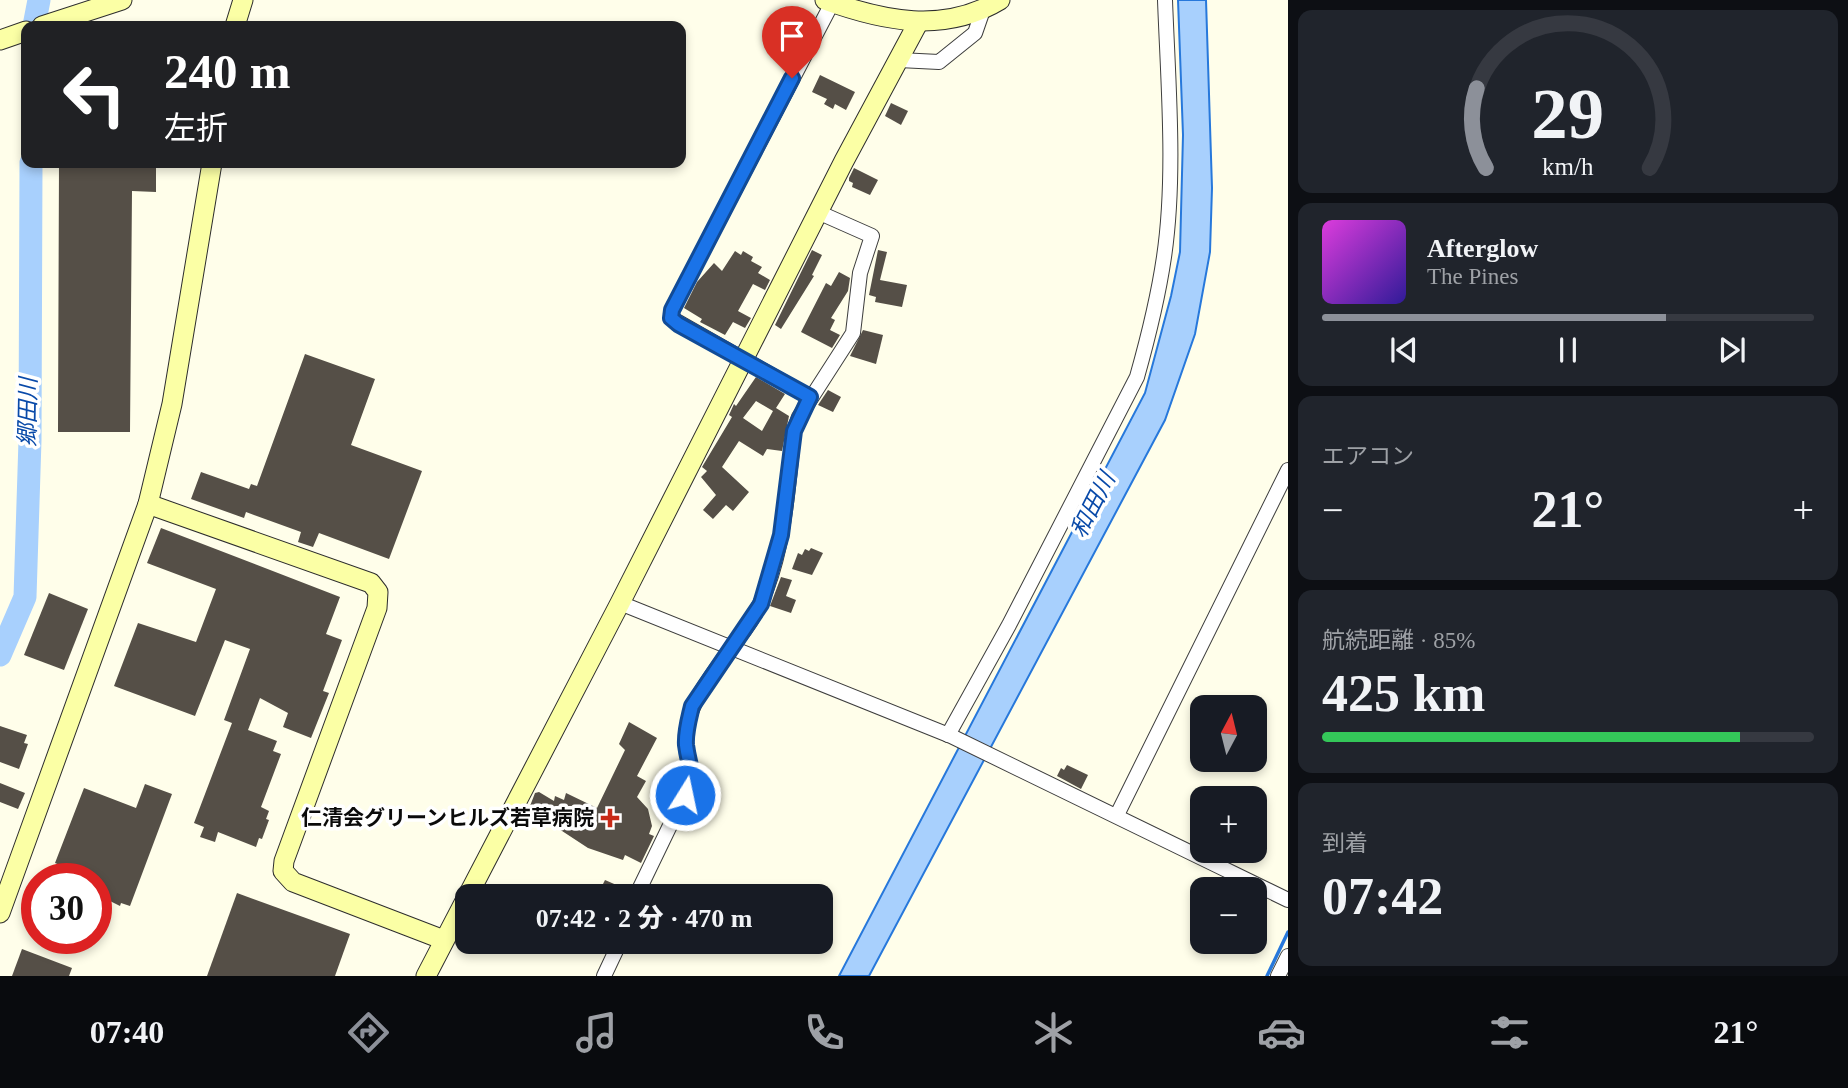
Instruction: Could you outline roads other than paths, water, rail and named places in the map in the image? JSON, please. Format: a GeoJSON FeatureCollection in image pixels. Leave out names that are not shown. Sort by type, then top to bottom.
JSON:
{"type":"FeatureCollection","features":[{"type":"Feature","properties":{"kind":"street"},"geometry":{"type":"LineString","coordinates":[[59,21],[122,0]]}},
{"type":"Feature","properties":{"kind":"street"},"geometry":{"type":"LineString","coordinates":[[237,21],[243,0]]}},
{"type":"Feature","properties":{"kind":"street"},"geometry":{"type":"LineString","coordinates":[[950,735],[1136,377],[1149,335],[1164,259],[1168,217],[1165,0]]}},
{"type":"Feature","properties":{"kind":"street"},"geometry":{"type":"LineString","coordinates":[[810,397],[678,324],[671,318],[672,310],[827,3],[869,16],[918,23],[964,16],[992,5]]}},
{"type":"Feature","properties":{"kind":"street"},"geometry":{"type":"LineString","coordinates":[[899,60],[939,62],[975,33],[992,5]]}},
{"type":"Feature","properties":{"kind":"street"},"geometry":{"type":"LineString","coordinates":[[426,976],[620,603],[844,161],[918,23]]}},
{"type":"Feature","properties":{"kind":"street"},"geometry":{"type":"LineString","coordinates":[[0,40],[21,33]]}},
{"type":"Feature","properties":{"kind":"street"},"geometry":{"type":"LineString","coordinates":[[0,913],[148,504],[172,404],[211,168]]}},
{"type":"Feature","properties":{"kind":"street"},"geometry":{"type":"LineString","coordinates":[[642,884],[692,780],[686,743],[692,706],[761,604],[781,535],[794,431],[810,397],[853,332],[860,273],[872,236],[820,213]]}},
{"type":"Feature","properties":{"kind":"street"},"geometry":{"type":"LineString","coordinates":[[1117,815],[1288,470]]}},
{"type":"Feature","properties":{"kind":"street"},"geometry":{"type":"LineString","coordinates":[[148,504],[371,583],[378,592],[377,608],[284,861],[283,871],[293,882],[444,940]]}},
{"type":"Feature","properties":{"kind":"street"},"geometry":{"type":"LineString","coordinates":[[620,603],[950,735],[1288,900]]}},
{"type":"Feature","properties":{"kind":"street"},"geometry":{"type":"LineString","coordinates":[[604,976],[614,954]]}},
{"type":"Feature","properties":{"kind":"street"},"geometry":{"type":"LineString","coordinates":[[1278,976],[1288,956]]}},
{"type":"Feature","properties":{"kind":"water","name":"和田川"},"geometry":{"type":"Polygon","coordinates":[[[1178,0],[1206,0],[1212,188],[1210,252],[1195,334],[1165,420],[869,976],[839,976],[1145,393],[1180,252],[1183,135],[1178,0]]]}},
{"type":"Feature","properties":{"kind":"waterway","name":"郷田川"},"geometry":{"type":"LineString","coordinates":[[35,21],[39,0]]}},
{"type":"Feature","properties":{"kind":"waterway","name":"郷田川"},"geometry":{"type":"LineString","coordinates":[[0,655],[25,597],[30,440],[31,168]]}},
{"type":"Feature","properties":{"kind":"waterway"},"geometry":{"type":"LineString","coordinates":[[1267,976],[1288,932]]}},
{"type":"Feature","properties":{"kind":"place","name":"仁清会グリーンヒルズ若草病院"},"geometry":{"type":"Point","coordinates":[610,818]}}]}
